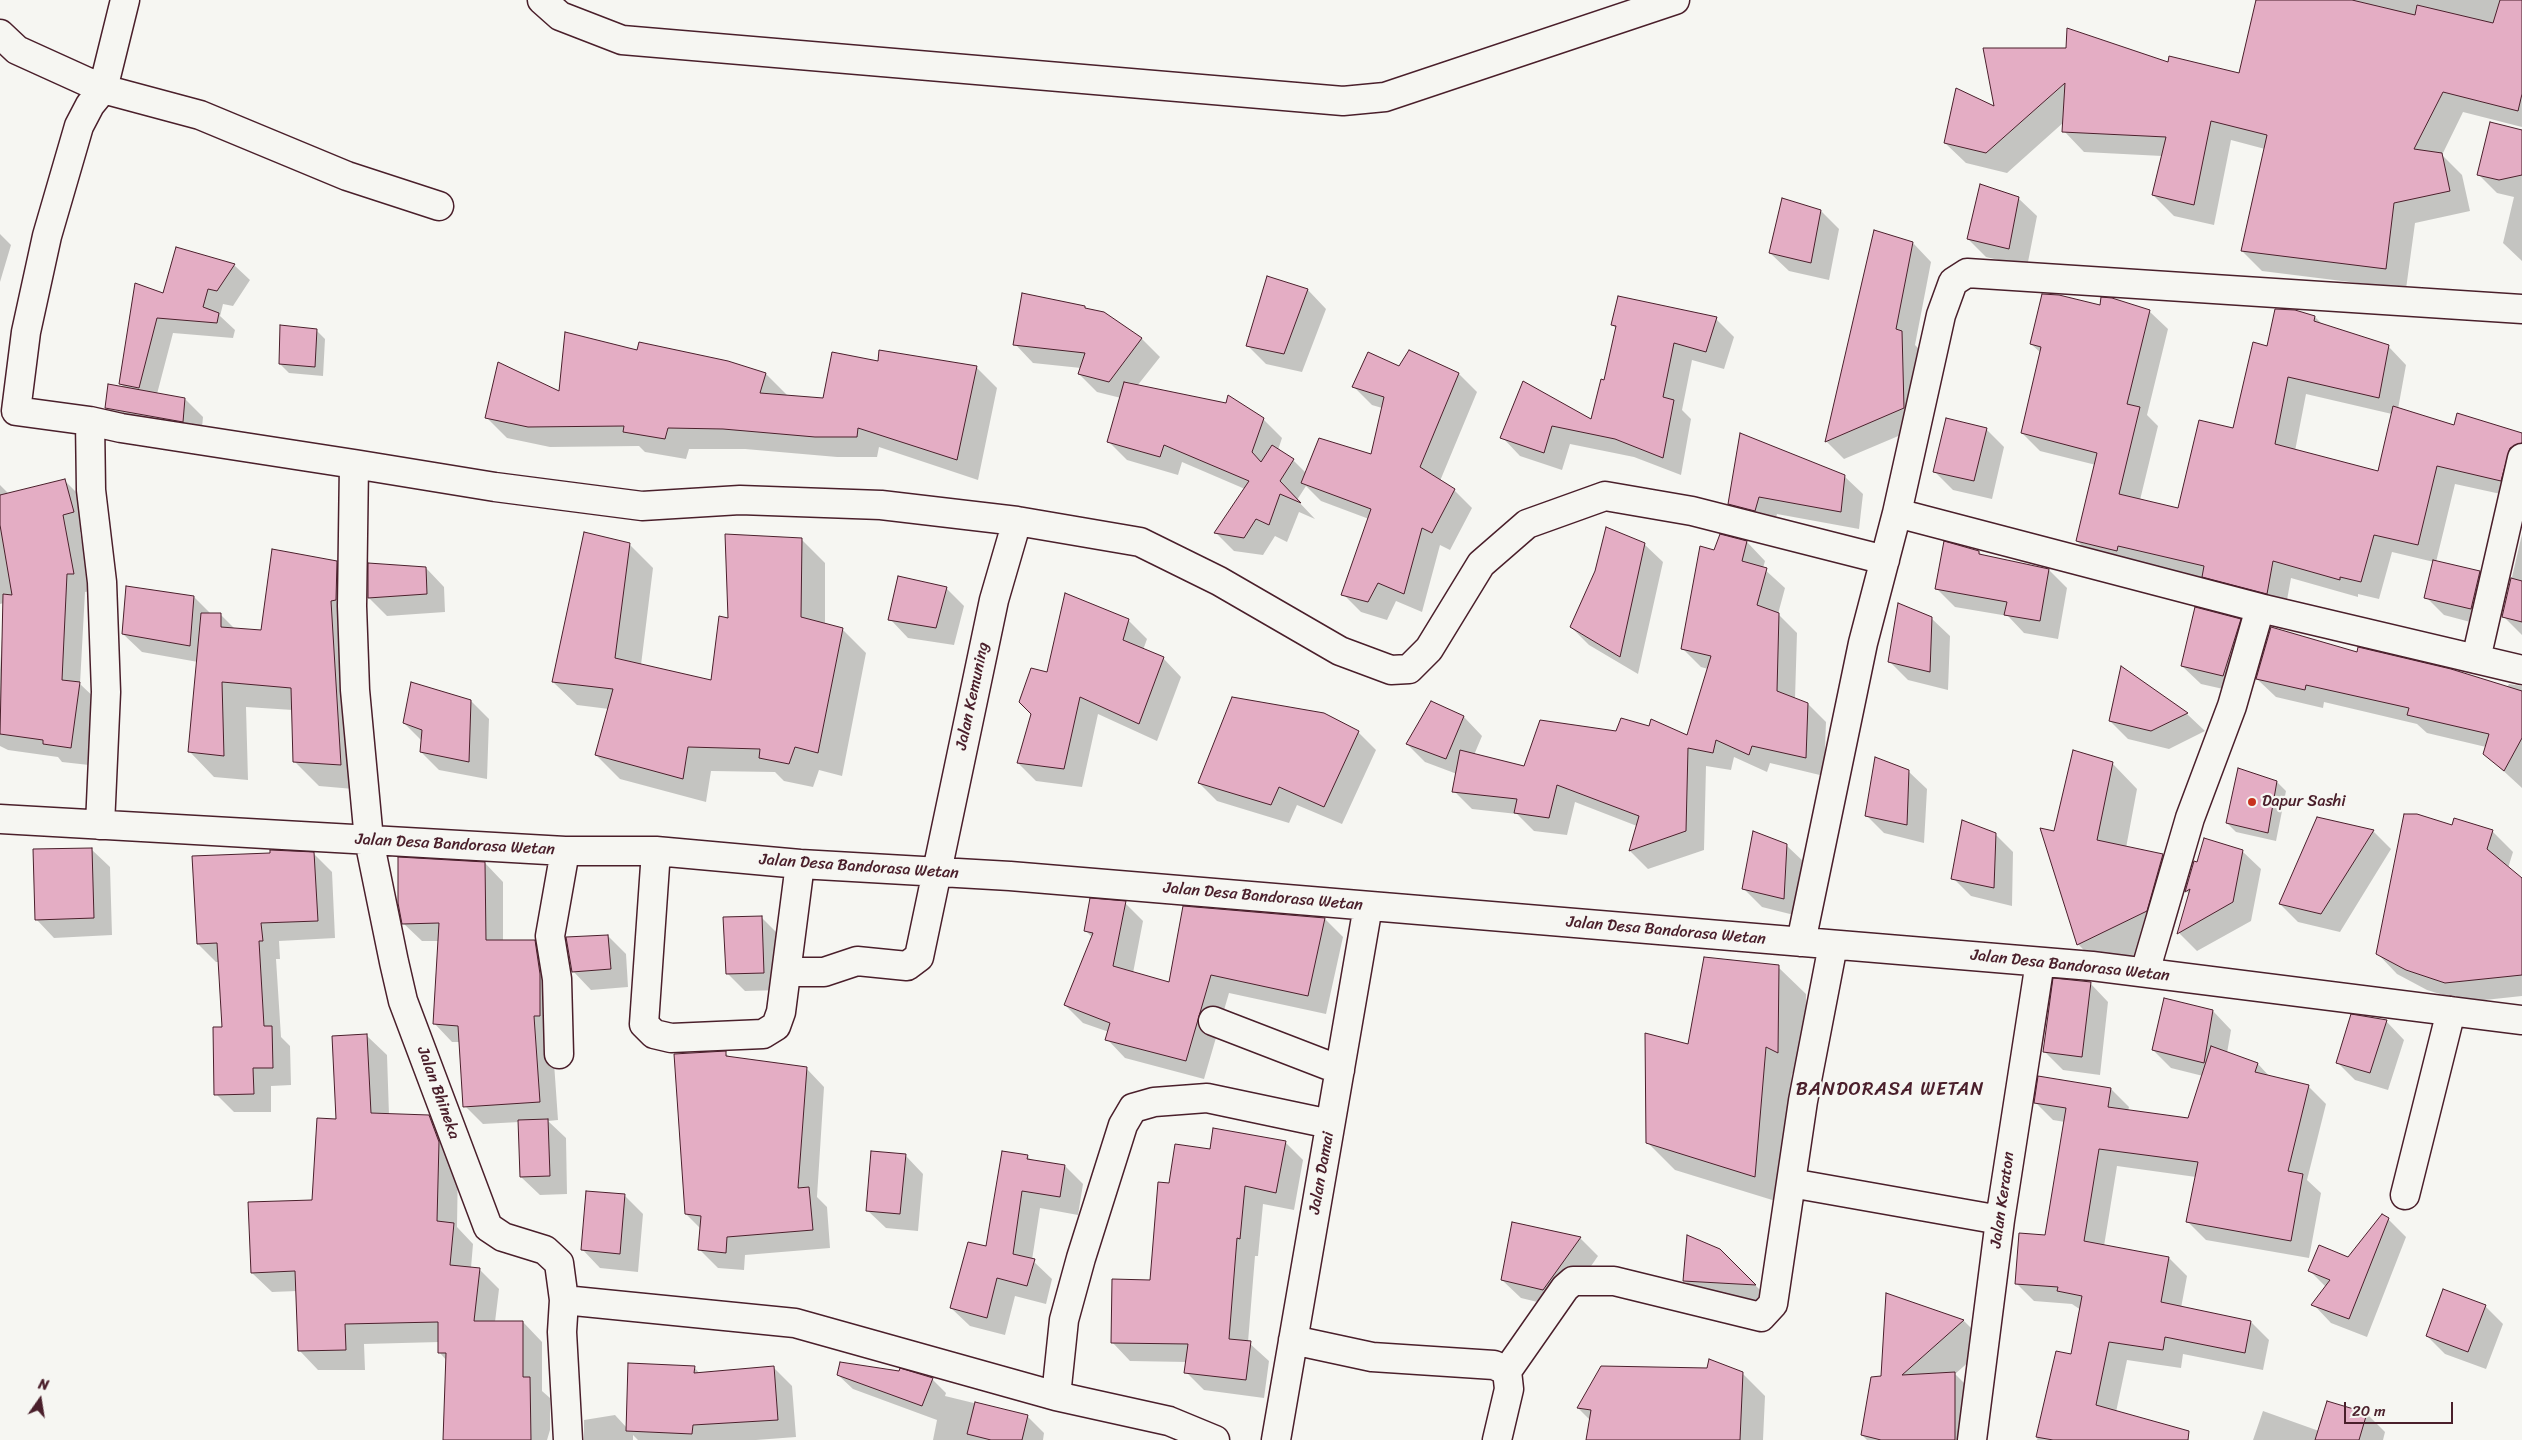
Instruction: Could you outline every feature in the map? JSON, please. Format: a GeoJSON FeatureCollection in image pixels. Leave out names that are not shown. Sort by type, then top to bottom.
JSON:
{"type":"FeatureCollection","features":[{"type":"Feature","properties":{"kind":"street"},"geometry":{"type":"LineString","coordinates":[[125,0],[103,88],[90,105],[79,126],[47,236],[8,410],[90,421],[121,428],[495,487],[642,506],[740,500],[881,505],[1017,521],[1140,542],[1218,581],[1340,651],[1391,670],[1409,669],[1429,649],[1481,564],[1527,524],[1605,496],[1692,512],[1885,560]]}},
{"type":"Feature","properties":{"kind":"street"},"geometry":{"type":"LineString","coordinates":[[542,0],[560,16],[622,40],[1343,101],[1385,97],[1675,0]]}},
{"type":"Feature","properties":{"kind":"street"},"geometry":{"type":"LineString","coordinates":[[0,34],[17,50],[103,88],[200,115],[347,176],[439,206]]}},
{"type":"Feature","properties":{"kind":"street"},"geometry":{"type":"LineString","coordinates":[[1801,942],[1863,643],[1897,513],[1942,315],[1953,282],[1967,273],[2522,309]]}},
{"type":"Feature","properties":{"kind":"street"},"geometry":{"type":"LineString","coordinates":[[90,421],[92,490],[102,582],[106,692],[100,825]]}},
{"type":"Feature","properties":{"kind":"street"},"geometry":{"type":"LineString","coordinates":[[2476,659],[2522,458]]}},
{"type":"Feature","properties":{"kind":"street","name":"Jalan Bhineka"},"geometry":{"type":"LineString","coordinates":[[354,464],[352,606],[355,690],[369,840],[404,1001],[481,1215],[488,1227],[503,1237],[545,1250],[559,1263],[564,1300],[562,1332],[568,1440]]}},
{"type":"Feature","properties":{"kind":"street"},"geometry":{"type":"LineString","coordinates":[[1897,513],[2260,608],[2522,670]]}},
{"type":"Feature","properties":{"kind":"street","name":"Jalan Kemuning"},"geometry":{"type":"LineString","coordinates":[[787,972],[824,972],[857,961],[907,966],[919,957],[994,600],[1017,521]]}},
{"type":"Feature","properties":{"kind":"street"},"geometry":{"type":"LineString","coordinates":[[2145,972],[2190,818],[2232,706],[2260,608]]}},
{"type":"Feature","properties":{"kind":"street","name":"Jalan Desa Bandorasa Wetan"},"geometry":{"type":"LineString","coordinates":[[0,819],[565,851],[656,851],[800,864],[1020,877],[2040,962],[2145,972],[2522,1020]]}},
{"type":"Feature","properties":{"kind":"street"},"geometry":{"type":"LineString","coordinates":[[559,1054],[556,979],[550,936],[565,851]]}},
{"type":"Feature","properties":{"kind":"street"},"geometry":{"type":"LineString","coordinates":[[656,851],[644,1024],[654,1034],[671,1038],[763,1034],[776,1026],[781,1012],[787,972],[800,864]]}},
{"type":"Feature","properties":{"kind":"street","name":"Jalan Damai"},"geometry":{"type":"LineString","coordinates":[[1276,1440],[1368,906]]}},
{"type":"Feature","properties":{"kind":"street"},"geometry":{"type":"LineString","coordinates":[[1497,1440],[1509,1389],[1507,1371],[1564,1288],[1573,1281],[1614,1281],[1761,1316],[1772,1304],[1803,1101],[1833,945]]}},
{"type":"Feature","properties":{"kind":"street","name":"Jalan Keraton"},"geometry":{"type":"LineString","coordinates":[[1972,1440],[2000,1220],[2040,962]]}},
{"type":"Feature","properties":{"kind":"street"},"geometry":{"type":"LineString","coordinates":[[2405,1195],[2451,1011]]}},
{"type":"Feature","properties":{"kind":"street"},"geometry":{"type":"LineString","coordinates":[[1213,1022],[1340,1070]]}},
{"type":"Feature","properties":{"kind":"street"},"geometry":{"type":"LineString","coordinates":[[1056,1396],[1064,1320],[1081,1258],[1123,1125],[1133,1108],[1154,1102],[1207,1098],[1330,1124]]}},
{"type":"Feature","properties":{"kind":"street"},"geometry":{"type":"LineString","coordinates":[[1791,1183],[2000,1220]]}},
{"type":"Feature","properties":{"kind":"street"},"geometry":{"type":"LineString","coordinates":[[564,1300],[795,1323],[1056,1396],[1169,1421],[1215,1440]]}},
{"type":"Feature","properties":{"kind":"street"},"geometry":{"type":"LineString","coordinates":[[1293,1340],[1372,1358],[1494,1365],[1507,1371]]}},
{"type":"Feature","properties":{"kind":"building"},"geometry":{"type":"Polygon","coordinates":[[[2256,0],[2352,0],[2415,15],[2417,5],[2493,23],[2500,0],[2522,0],[2522,94],[2518,111],[2443,92],[2414,149],[2442,153],[2450,191],[2394,203],[2386,269],[2241,251],[2267,135],[2211,121],[2194,205],[2152,195],[2166,137],[2062,132],[2065,83],[1986,153],[1944,143],[1956,88],[1994,106],[1983,48],[2066,48],[2067,28],[2168,62],[2169,56],[2239,73],[2256,0]]]}},
{"type":"Feature","properties":{"kind":"building"},"geometry":{"type":"Polygon","coordinates":[[[2490,122],[2522,130],[2522,175],[2499,180],[2477,175],[2490,122]]]}},
{"type":"Feature","properties":{"kind":"building"},"geometry":{"type":"Polygon","coordinates":[[[1980,184],[2019,197],[2009,249],[1967,239],[1980,184]]]}},
{"type":"Feature","properties":{"kind":"building"},"geometry":{"type":"Polygon","coordinates":[[[1782,198],[1821,210],[1811,263],[1769,253],[1782,198]]]}},
{"type":"Feature","properties":{"kind":"building"},"geometry":{"type":"Polygon","coordinates":[[[1874,230],[1913,242],[1896,329],[1902,331],[1904,408],[1825,442],[1874,230]]]}},
{"type":"Feature","properties":{"kind":"building"},"geometry":{"type":"Polygon","coordinates":[[[176,247],[235,264],[217,291],[208,289],[203,307],[219,313],[217,323],[157,318],[139,388],[119,384],[135,283],[163,293],[176,247]]]}},
{"type":"Feature","properties":{"kind":"building"},"geometry":{"type":"Polygon","coordinates":[[[1267,276],[1308,289],[1284,354],[1246,346],[1267,276]]]}},
{"type":"Feature","properties":{"kind":"building"},"geometry":{"type":"Polygon","coordinates":[[[1022,293],[1085,306],[1085,308],[1104,312],[1142,338],[1109,382],[1078,374],[1085,353],[1013,345],[1022,293]]]}},
{"type":"Feature","properties":{"kind":"building"},"geometry":{"type":"Polygon","coordinates":[[[2042,294],[2059,295],[2100,305],[2101,297],[2112,298],[2150,310],[2127,404],[2140,407],[2119,494],[2178,508],[2199,420],[2233,428],[2253,342],[2267,346],[2275,309],[2295,310],[2315,316],[2314,321],[2389,345],[2379,398],[2288,377],[2275,444],[2378,471],[2393,406],[2454,425],[2457,413],[2522,433],[2522,443],[2510,448],[2501,481],[2437,466],[2418,545],[2374,535],[2361,582],[2340,577],[2340,580],[2273,561],[2267,594],[2202,577],[2204,566],[2118,546],[2117,551],[2076,541],[2097,453],[2021,433],[2041,347],[2030,344],[2042,294]]]}},
{"type":"Feature","properties":{"kind":"building"},"geometry":{"type":"Polygon","coordinates":[[[1618,296],[1717,317],[1706,352],[1674,343],[1663,397],[1674,400],[1663,458],[1615,439],[1552,426],[1544,453],[1500,438],[1523,381],[1591,419],[1601,379],[1604,380],[1616,326],[1611,325],[1618,296]]]}},
{"type":"Feature","properties":{"kind":"building"},"geometry":{"type":"Polygon","coordinates":[[[280,325],[317,329],[315,367],[279,364],[280,325]]]}},
{"type":"Feature","properties":{"kind":"building"},"geometry":{"type":"Polygon","coordinates":[[[565,332],[637,350],[639,342],[728,361],[766,373],[760,393],[823,398],[832,352],[878,361],[879,350],[977,366],[957,460],[858,428],[857,437],[815,437],[723,429],[668,428],[665,439],[623,432],[624,426],[528,427],[485,418],[498,362],[559,391],[565,332]]]}},
{"type":"Feature","properties":{"kind":"building"},"geometry":{"type":"Polygon","coordinates":[[[1409,350],[1459,373],[1420,467],[1455,489],[1432,533],[1422,528],[1404,594],[1378,583],[1368,602],[1341,595],[1371,509],[1301,483],[1319,438],[1371,454],[1384,397],[1352,387],[1368,352],[1399,366],[1409,350]]]}},
{"type":"Feature","properties":{"kind":"building"},"geometry":{"type":"Polygon","coordinates":[[[1124,382],[1226,403],[1228,395],[1264,418],[1252,452],[1261,462],[1272,445],[1294,459],[1280,481],[1301,503],[1280,494],[1269,525],[1256,519],[1244,538],[1214,533],[1249,481],[1164,445],[1160,457],[1107,442],[1124,382]]]}},
{"type":"Feature","properties":{"kind":"building"},"geometry":{"type":"Polygon","coordinates":[[[108,384],[185,398],[183,422],[105,408],[108,384]]]}},
{"type":"Feature","properties":{"kind":"building"},"geometry":{"type":"Polygon","coordinates":[[[1946,418],[1987,428],[1974,481],[1933,472],[1946,418]]]}},
{"type":"Feature","properties":{"kind":"building"},"geometry":{"type":"Polygon","coordinates":[[[1740,433],[1845,475],[1841,512],[1759,497],[1755,511],[1728,504],[1740,433]]]}},
{"type":"Feature","properties":{"kind":"building"},"geometry":{"type":"Polygon","coordinates":[[[65,479],[74,512],[63,515],[74,574],[67,574],[62,680],[80,682],[71,748],[43,744],[43,740],[0,734],[3,594],[12,595],[0,525],[0,495],[65,479]]]}},
{"type":"Feature","properties":{"kind":"building"},"geometry":{"type":"Polygon","coordinates":[[[1606,527],[1645,543],[1620,657],[1570,627],[1595,571],[1606,527]]]}},
{"type":"Feature","properties":{"kind":"building"},"geometry":{"type":"Polygon","coordinates":[[[584,532],[630,543],[615,658],[711,680],[719,616],[728,618],[725,534],[802,538],[801,617],[843,628],[818,753],[795,747],[789,764],[759,758],[760,749],[688,747],[683,779],[595,755],[613,689],[552,682],[584,532]]]}},
{"type":"Feature","properties":{"kind":"building"},"geometry":{"type":"Polygon","coordinates":[[[1720,534],[1747,541],[1742,561],[1767,568],[1757,605],[1779,613],[1777,691],[1808,703],[1806,758],[1752,746],[1749,755],[1716,740],[1713,753],[1688,748],[1686,831],[1629,851],[1639,816],[1557,785],[1549,818],[1514,813],[1517,799],[1452,792],[1460,750],[1524,766],[1540,720],[1616,731],[1621,718],[1649,726],[1651,719],[1687,735],[1711,656],[1681,649],[1700,546],[1714,550],[1720,534]]]}},
{"type":"Feature","properties":{"kind":"building"},"geometry":{"type":"Polygon","coordinates":[[[1944,541],[1979,551],[1979,554],[2049,569],[2040,621],[2004,615],[2007,602],[1935,589],[1944,541]]]}},
{"type":"Feature","properties":{"kind":"building"},"geometry":{"type":"Polygon","coordinates":[[[272,549],[337,561],[336,600],[331,601],[341,765],[293,762],[291,688],[222,682],[224,756],[188,752],[201,613],[221,613],[221,627],[261,630],[272,549]]]}},
{"type":"Feature","properties":{"kind":"building"},"geometry":{"type":"Polygon","coordinates":[[[2433,560],[2480,571],[2471,609],[2424,598],[2433,560]]]}},
{"type":"Feature","properties":{"kind":"building"},"geometry":{"type":"Polygon","coordinates":[[[368,563],[426,567],[427,594],[368,598],[368,563]]]}},
{"type":"Feature","properties":{"kind":"building"},"geometry":{"type":"Polygon","coordinates":[[[898,576],[947,587],[936,628],[888,620],[898,576]]]}},
{"type":"Feature","properties":{"kind":"building"},"geometry":{"type":"Polygon","coordinates":[[[2511,578],[2522,581],[2522,622],[2502,617],[2511,578]]]}},
{"type":"Feature","properties":{"kind":"building"},"geometry":{"type":"Polygon","coordinates":[[[126,586],[194,596],[190,646],[122,634],[126,586]]]}},
{"type":"Feature","properties":{"kind":"building"},"geometry":{"type":"Polygon","coordinates":[[[1065,593],[1129,619],[1123,640],[1164,657],[1139,724],[1080,697],[1064,769],[1017,763],[1031,714],[1019,702],[1031,668],[1047,672],[1065,593]]]}},
{"type":"Feature","properties":{"kind":"building"},"geometry":{"type":"Polygon","coordinates":[[[1898,603],[1932,617],[1930,672],[1888,662],[1898,603]]]}},
{"type":"Feature","properties":{"kind":"building"},"geometry":{"type":"Polygon","coordinates":[[[2195,607],[2241,619],[2223,676],[2181,666],[2195,607]]]}},
{"type":"Feature","properties":{"kind":"building"},"geometry":{"type":"Polygon","coordinates":[[[2271,627],[2357,652],[2358,647],[2451,669],[2522,691],[2522,738],[2504,771],[2483,754],[2489,734],[2407,715],[2409,708],[2306,685],[2305,690],[2256,679],[2271,627]]]}},
{"type":"Feature","properties":{"kind":"building"},"geometry":{"type":"Polygon","coordinates":[[[2121,666],[2188,713],[2151,731],[2109,721],[2121,666]]]}},
{"type":"Feature","properties":{"kind":"building"},"geometry":{"type":"Polygon","coordinates":[[[411,682],[471,700],[469,762],[420,752],[422,730],[403,723],[411,682]]]}},
{"type":"Feature","properties":{"kind":"building"},"geometry":{"type":"Polygon","coordinates":[[[1232,697],[1324,713],[1359,731],[1324,807],[1279,787],[1271,805],[1198,783],[1232,697]]]}},
{"type":"Feature","properties":{"kind":"building"},"geometry":{"type":"Polygon","coordinates":[[[1431,701],[1464,716],[1446,759],[1406,744],[1431,701]]]}},
{"type":"Feature","properties":{"kind":"building"},"geometry":{"type":"Polygon","coordinates":[[[2073,750],[2113,762],[2097,840],[2163,854],[2147,911],[2077,945],[2040,828],[2054,831],[2073,750]]]}},
{"type":"Feature","properties":{"kind":"building"},"geometry":{"type":"Polygon","coordinates":[[[1875,757],[1909,770],[1907,825],[1865,816],[1875,757]]]}},
{"type":"Feature","properties":{"kind":"building","name":"Dapur Sashi"},"geometry":{"type":"Polygon","coordinates":[[[2238,768],[2277,781],[2268,833],[2226,823],[2238,768]]]}},
{"type":"Feature","properties":{"kind":"building"},"geometry":{"type":"Polygon","coordinates":[[[2404,814],[2417,814],[2452,825],[2454,818],[2493,830],[2487,849],[2522,878],[2522,975],[2445,983],[2406,970],[2376,954],[2404,814]]]}},
{"type":"Feature","properties":{"kind":"building"},"geometry":{"type":"Polygon","coordinates":[[[2317,817],[2374,830],[2321,914],[2279,904],[2317,817]]]}},
{"type":"Feature","properties":{"kind":"building"},"geometry":{"type":"Polygon","coordinates":[[[1962,820],[1996,833],[1994,888],[1951,879],[1962,820]]]}},
{"type":"Feature","properties":{"kind":"building"},"geometry":{"type":"Polygon","coordinates":[[[1753,831],[1787,844],[1784,899],[1742,889],[1753,831]]]}},
{"type":"Feature","properties":{"kind":"building"},"geometry":{"type":"Polygon","coordinates":[[[2204,838],[2243,850],[2233,902],[2177,934],[2190,889],[2185,892],[2194,861],[2197,862],[2204,838]]]}},
{"type":"Feature","properties":{"kind":"building"},"geometry":{"type":"Polygon","coordinates":[[[92,848],[94,918],[35,920],[33,849],[92,848]]]}},
{"type":"Feature","properties":{"kind":"building"},"geometry":{"type":"Polygon","coordinates":[[[270,850],[314,852],[318,921],[261,923],[263,941],[259,941],[264,1026],[272,1026],[273,1068],[253,1068],[254,1094],[214,1095],[213,1027],[222,1027],[217,943],[197,944],[192,856],[270,853],[270,850]]]}},
{"type":"Feature","properties":{"kind":"building"},"geometry":{"type":"Polygon","coordinates":[[[398,857],[485,862],[486,940],[535,940],[540,974],[540,1016],[534,1016],[540,1102],[463,1107],[458,1026],[433,1024],[439,923],[402,924],[398,903],[398,857]]]}},
{"type":"Feature","properties":{"kind":"building"},"geometry":{"type":"Polygon","coordinates":[[[1090,898],[1126,901],[1113,966],[1169,982],[1183,906],[1325,918],[1308,996],[1211,975],[1186,1061],[1105,1040],[1110,1023],[1064,1005],[1093,933],[1084,931],[1090,898]]]}},
{"type":"Feature","properties":{"kind":"building"},"geometry":{"type":"Polygon","coordinates":[[[762,916],[764,973],[726,974],[723,917],[762,916]]]}},
{"type":"Feature","properties":{"kind":"building"},"geometry":{"type":"Polygon","coordinates":[[[608,935],[611,969],[572,972],[566,937],[608,935]]]}},
{"type":"Feature","properties":{"kind":"building"},"geometry":{"type":"Polygon","coordinates":[[[1704,957],[1779,965],[1778,1053],[1766,1047],[1755,1177],[1646,1143],[1645,1033],[1688,1044],[1704,957]]]}},
{"type":"Feature","properties":{"kind":"building"},"geometry":{"type":"Polygon","coordinates":[[[2053,978],[2091,982],[2082,1057],[2043,1052],[2053,978]]]}},
{"type":"Feature","properties":{"kind":"building"},"geometry":{"type":"Polygon","coordinates":[[[2164,998],[2213,1010],[2204,1063],[2152,1050],[2164,998]]]}},
{"type":"Feature","properties":{"kind":"building"},"geometry":{"type":"Polygon","coordinates":[[[2351,1014],[2387,1020],[2370,1073],[2336,1063],[2351,1014]]]}},
{"type":"Feature","properties":{"kind":"building"},"geometry":{"type":"Polygon","coordinates":[[[367,1034],[371,1113],[429,1115],[439,1142],[437,1221],[454,1223],[450,1265],[480,1268],[474,1321],[523,1321],[523,1377],[530,1377],[531,1440],[443,1440],[446,1353],[438,1353],[438,1322],[345,1324],[346,1350],[298,1351],[295,1271],[251,1273],[248,1202],[312,1200],[317,1118],[336,1119],[332,1036],[367,1034]]]}},
{"type":"Feature","properties":{"kind":"building"},"geometry":{"type":"Polygon","coordinates":[[[2211,1046],[2258,1063],[2255,1072],[2309,1085],[2288,1171],[2303,1174],[2291,1241],[2186,1222],[2198,1162],[2099,1149],[2084,1241],[2169,1257],[2161,1302],[2251,1321],[2245,1353],[2165,1337],[2163,1350],[2109,1342],[2096,1405],[2189,1431],[2188,1440],[2053,1440],[2036,1437],[2056,1351],[2071,1354],[2082,1296],[2057,1291],[2058,1287],[2015,1284],[2019,1233],[2045,1235],[2066,1108],[2034,1103],[2038,1076],[2111,1088],[2108,1107],[2188,1118],[2211,1046]]]}},
{"type":"Feature","properties":{"kind":"building"},"geometry":{"type":"Polygon","coordinates":[[[726,1051],[726,1056],[807,1067],[798,1188],[809,1187],[813,1230],[727,1237],[726,1253],[698,1250],[701,1216],[685,1214],[674,1054],[726,1051]]]}},
{"type":"Feature","properties":{"kind":"building"},"geometry":{"type":"Polygon","coordinates":[[[548,1119],[550,1176],[520,1177],[518,1120],[548,1119]]]}},
{"type":"Feature","properties":{"kind":"building"},"geometry":{"type":"Polygon","coordinates":[[[1213,1128],[1286,1141],[1276,1193],[1245,1186],[1240,1239],[1237,1238],[1229,1339],[1251,1341],[1246,1380],[1184,1373],[1188,1344],[1111,1343],[1112,1279],[1150,1280],[1158,1182],[1169,1183],[1175,1144],[1210,1149],[1213,1128]]]}},
{"type":"Feature","properties":{"kind":"building"},"geometry":{"type":"Polygon","coordinates":[[[871,1151],[906,1154],[900,1214],[866,1211],[871,1151]]]}},
{"type":"Feature","properties":{"kind":"building"},"geometry":{"type":"Polygon","coordinates":[[[1002,1151],[1028,1155],[1027,1159],[1065,1165],[1060,1197],[1022,1191],[1013,1254],[1035,1259],[1027,1286],[997,1278],[987,1318],[950,1308],[968,1242],[986,1246],[1002,1151]]]}},
{"type":"Feature","properties":{"kind":"building"},"geometry":{"type":"Polygon","coordinates":[[[586,1191],[625,1194],[620,1254],[581,1250],[586,1191]]]}},
{"type":"Feature","properties":{"kind":"building"},"geometry":{"type":"Polygon","coordinates":[[[2382,1214],[2389,1218],[2349,1319],[2311,1305],[2330,1280],[2308,1271],[2319,1245],[2348,1257],[2382,1214]]]}},
{"type":"Feature","properties":{"kind":"building"},"geometry":{"type":"Polygon","coordinates":[[[1512,1222],[1581,1237],[1543,1290],[1501,1280],[1512,1222]]]}},
{"type":"Feature","properties":{"kind":"building"},"geometry":{"type":"Polygon","coordinates":[[[1687,1235],[1720,1249],[1756,1285],[1683,1281],[1687,1235]]]}},
{"type":"Feature","properties":{"kind":"building"},"geometry":{"type":"Polygon","coordinates":[[[2443,1289],[2486,1305],[2468,1352],[2426,1336],[2443,1289]]]}},
{"type":"Feature","properties":{"kind":"building"},"geometry":{"type":"Polygon","coordinates":[[[1886,1293],[1964,1320],[1902,1375],[1955,1372],[1955,1440],[1881,1440],[1861,1435],[1871,1377],[1881,1376],[1886,1293]]]}},
{"type":"Feature","properties":{"kind":"building"},"geometry":{"type":"Polygon","coordinates":[[[1709,1359],[1743,1372],[1740,1440],[1586,1440],[1591,1410],[1577,1408],[1601,1366],[1707,1368],[1709,1359]]]}},
{"type":"Feature","properties":{"kind":"building"},"geometry":{"type":"Polygon","coordinates":[[[840,1362],[899,1371],[900,1368],[933,1378],[922,1406],[837,1375],[840,1362]]]}},
{"type":"Feature","properties":{"kind":"building"},"geometry":{"type":"Polygon","coordinates":[[[628,1363],[695,1366],[694,1373],[774,1366],[778,1420],[693,1425],[692,1434],[626,1431],[628,1363]]]}},
{"type":"Feature","properties":{"kind":"building"},"geometry":{"type":"Polygon","coordinates":[[[2327,1401],[2367,1413],[2359,1440],[2315,1440],[2327,1401]]]}},
{"type":"Feature","properties":{"kind":"building"},"geometry":{"type":"Polygon","coordinates":[[[975,1402],[1028,1415],[1022,1440],[991,1440],[967,1434],[975,1402]]]}},
{"type":"Feature","properties":{"kind":"place","name":"Dapur Sashi"},"geometry":{"type":"Point","coordinates":[2252,802]}},
{"type":"Feature","properties":{"kind":"district","name":"BANDORASA WETAN"},"geometry":{"type":"Point","coordinates":[1890,1090]}}]}
